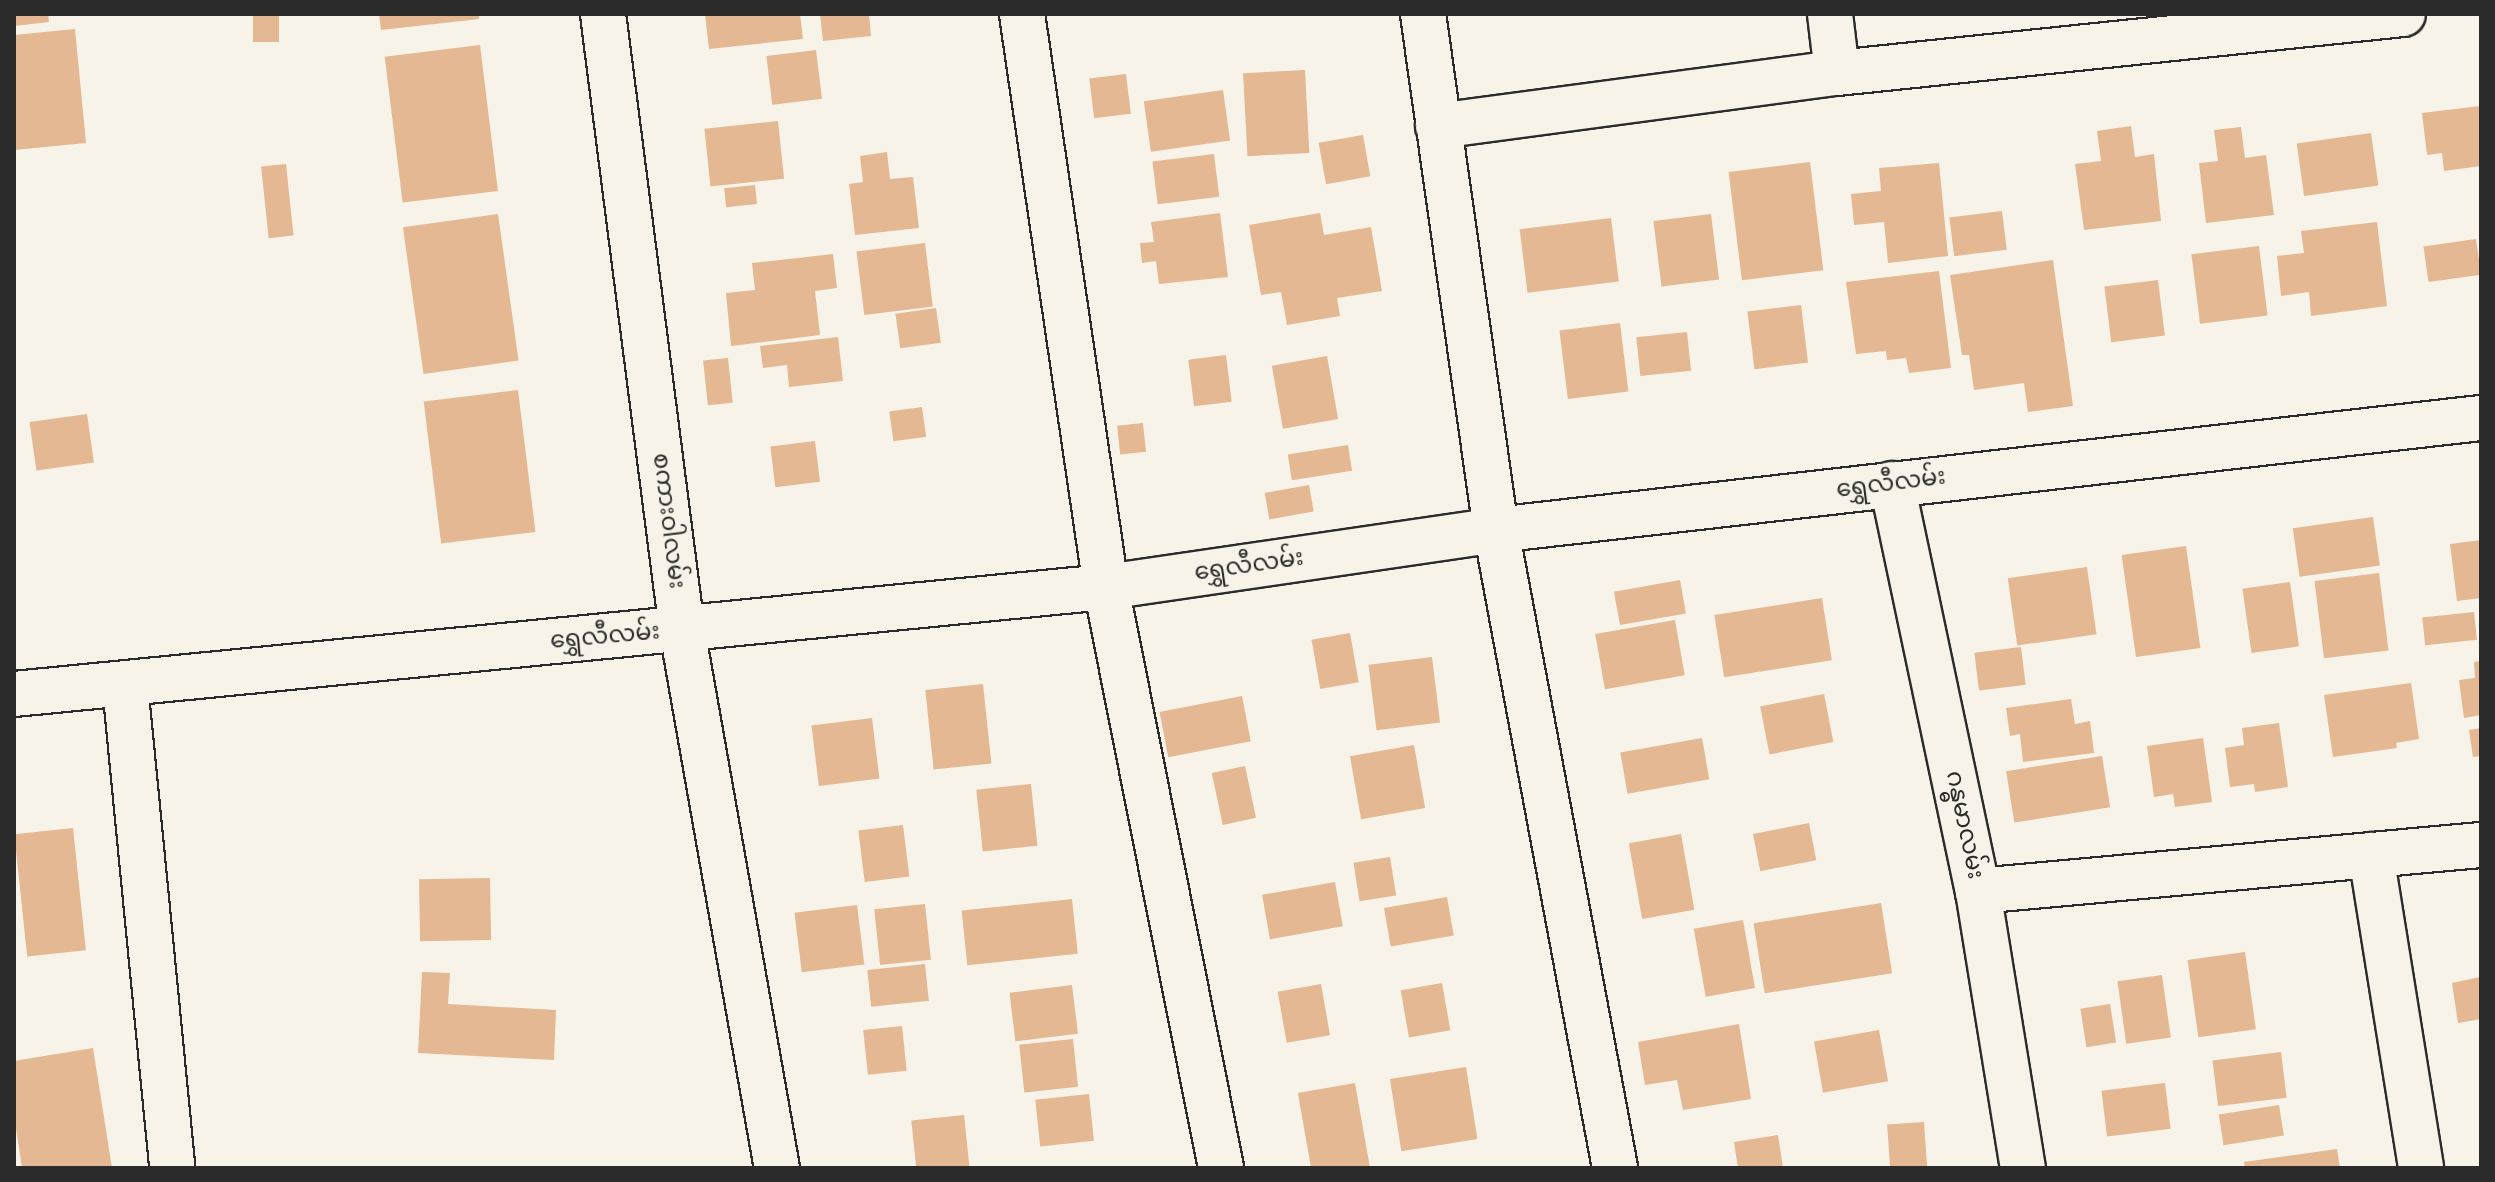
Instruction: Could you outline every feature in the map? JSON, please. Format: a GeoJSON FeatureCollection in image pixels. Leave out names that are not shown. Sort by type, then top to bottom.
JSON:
{"type":"FeatureCollection","features":[{"type":"Feature","properties":{"kind":"street","name":"စကားဝါလမ်း"},"geometry":{"type":"LineString","coordinates":[[603,14],[682,630],[777,1168]]}},
{"type":"Feature","properties":{"kind":"street"},"geometry":{"type":"LineString","coordinates":[[1022,14],[1106,587],[1221,1168]]}},
{"type":"Feature","properties":{"kind":"street"},"geometry":{"type":"LineString","coordinates":[[1423,14],[1496,530],[1615,1168]]}},
{"type":"Feature","properties":{"kind":"street"},"geometry":{"type":"LineString","coordinates":[[1830,14],[1837,73]]}},
{"type":"Feature","properties":{"kind":"street"},"geometry":{"type":"LineString","coordinates":[[1438,126],[1837,73],[2271,21],[2403,14]]}},
{"type":"Feature","properties":{"kind":"street","name":"ရွှေလီလမ်း"},"geometry":{"type":"LineString","coordinates":[[14,694],[1106,587],[1496,530],[2481,418]]}},
{"type":"Feature","properties":{"kind":"street","name":"ဂန္ဓမာလမ်း"},"geometry":{"type":"LineString","coordinates":[[1892,484],[1978,891],[2023,1168]]}},
{"type":"Feature","properties":{"kind":"street"},"geometry":{"type":"LineString","coordinates":[[125,685],[172,1168]]}},
{"type":"Feature","properties":{"kind":"street"},"geometry":{"type":"LineString","coordinates":[[1978,891],[2481,845]]}},
{"type":"Feature","properties":{"kind":"street"},"geometry":{"type":"LineString","coordinates":[[2371,855],[2421,1168]]}},
{"type":"Feature","properties":{"kind":"building"},"geometry":{"type":"Polygon","coordinates":[[[14,14],[48,14],[49,22],[14,26],[14,14]]]}},
{"type":"Feature","properties":{"kind":"building"},"geometry":{"type":"Polygon","coordinates":[[[253,14],[279,14],[279,42],[253,42],[253,14]]]}},
{"type":"Feature","properties":{"kind":"building"},"geometry":{"type":"Polygon","coordinates":[[[379,14],[479,14],[479,19],[381,30],[379,14]]]}},
{"type":"Feature","properties":{"kind":"building"},"geometry":{"type":"Polygon","coordinates":[[[705,14],[800,14],[803,39],[709,49],[705,14]]]}},
{"type":"Feature","properties":{"kind":"building"},"geometry":{"type":"Polygon","coordinates":[[[820,14],[869,14],[871,36],[823,41],[820,14]]]}},
{"type":"Feature","properties":{"kind":"building"},"geometry":{"type":"Polygon","coordinates":[[[75,29],[86,143],[14,150],[14,35],[75,29]]]}},
{"type":"Feature","properties":{"kind":"building"},"geometry":{"type":"Polygon","coordinates":[[[480,45],[498,191],[403,203],[385,57],[480,45]]]}},
{"type":"Feature","properties":{"kind":"building"},"geometry":{"type":"Polygon","coordinates":[[[816,50],[822,99],[772,105],[766,56],[816,50]]]}},
{"type":"Feature","properties":{"kind":"building"},"geometry":{"type":"Polygon","coordinates":[[[1305,70],[1309,153],[1247,156],[1243,73],[1305,70]]]}},
{"type":"Feature","properties":{"kind":"building"},"geometry":{"type":"Polygon","coordinates":[[[1126,74],[1131,114],[1094,118],[1089,79],[1126,74]]]}},
{"type":"Feature","properties":{"kind":"building"},"geometry":{"type":"Polygon","coordinates":[[[1223,90],[1230,141],[1151,152],[1144,101],[1223,90]]]}},
{"type":"Feature","properties":{"kind":"building"},"geometry":{"type":"Polygon","coordinates":[[[2480,106],[2481,166],[2444,171],[2442,153],[2427,155],[2422,113],[2480,106]]]}},
{"type":"Feature","properties":{"kind":"building"},"geometry":{"type":"Polygon","coordinates":[[[778,121],[784,179],[710,186],[704,129],[778,121]]]}},
{"type":"Feature","properties":{"kind":"building"},"geometry":{"type":"Polygon","coordinates":[[[2131,126],[2135,157],[2154,154],[2161,221],[2084,230],[2075,164],[2101,161],[2097,131],[2131,126]]]}},
{"type":"Feature","properties":{"kind":"building"},"geometry":{"type":"Polygon","coordinates":[[[2241,127],[2245,158],[2266,155],[2274,215],[2206,223],[2199,163],[2218,161],[2214,130],[2241,127]]]}},
{"type":"Feature","properties":{"kind":"building"},"geometry":{"type":"Polygon","coordinates":[[[2371,133],[2378,185],[2304,196],[2297,143],[2371,133]]]}},
{"type":"Feature","properties":{"kind":"building"},"geometry":{"type":"Polygon","coordinates":[[[1363,135],[1370,176],[1326,184],[1319,143],[1363,135]]]}},
{"type":"Feature","properties":{"kind":"building"},"geometry":{"type":"Polygon","coordinates":[[[887,152],[890,179],[913,177],[919,228],[855,235],[849,184],[863,182],[860,156],[887,152]]]}},
{"type":"Feature","properties":{"kind":"building"},"geometry":{"type":"Polygon","coordinates":[[[1214,154],[1219,197],[1158,204],[1152,162],[1214,154]]]}},
{"type":"Feature","properties":{"kind":"building"},"geometry":{"type":"Polygon","coordinates":[[[1810,162],[1823,270],[1742,280],[1729,172],[1810,162]]]}},
{"type":"Feature","properties":{"kind":"building"},"geometry":{"type":"Polygon","coordinates":[[[1939,163],[1948,256],[1888,263],[1884,222],[1854,225],[1851,194],[1881,191],[1879,168],[1939,163]]]}},
{"type":"Feature","properties":{"kind":"building"},"geometry":{"type":"Polygon","coordinates":[[[286,164],[294,236],[269,238],[261,167],[286,164]]]}},
{"type":"Feature","properties":{"kind":"building"},"geometry":{"type":"Polygon","coordinates":[[[755,185],[757,204],[726,207],[724,188],[755,185]]]}},
{"type":"Feature","properties":{"kind":"building"},"geometry":{"type":"Polygon","coordinates":[[[2002,211],[2007,250],[1954,256],[1949,217],[2002,211]]]}},
{"type":"Feature","properties":{"kind":"building"},"geometry":{"type":"Polygon","coordinates":[[[1220,213],[1228,277],[1159,284],[1156,261],[1142,263],[1140,243],[1154,242],[1151,222],[1220,213]]]}},
{"type":"Feature","properties":{"kind":"building"},"geometry":{"type":"Polygon","coordinates":[[[1320,213],[1324,235],[1371,227],[1382,291],[1337,298],[1340,316],[1287,325],[1281,292],[1261,295],[1249,225],[1320,213]]]}},
{"type":"Feature","properties":{"kind":"building"},"geometry":{"type":"Polygon","coordinates":[[[498,214],[519,361],[424,374],[403,227],[498,214]]]}},
{"type":"Feature","properties":{"kind":"building"},"geometry":{"type":"Polygon","coordinates":[[[1711,214],[1719,280],[1661,287],[1653,221],[1711,214]]]}},
{"type":"Feature","properties":{"kind":"building"},"geometry":{"type":"Polygon","coordinates":[[[1611,218],[1619,282],[1527,293],[1520,229],[1611,218]]]}},
{"type":"Feature","properties":{"kind":"building"},"geometry":{"type":"Polygon","coordinates":[[[2377,222],[2387,306],[2311,316],[2309,292],[2281,296],[2277,256],[2304,253],[2301,231],[2377,222]]]}},
{"type":"Feature","properties":{"kind":"building"},"geometry":{"type":"Polygon","coordinates":[[[2476,239],[2481,275],[2429,282],[2424,246],[2476,239]]]}},
{"type":"Feature","properties":{"kind":"building"},"geometry":{"type":"Polygon","coordinates":[[[925,243],[933,307],[864,315],[857,251],[925,243]]]}},
{"type":"Feature","properties":{"kind":"building"},"geometry":{"type":"Polygon","coordinates":[[[2259,246],[2268,315],[2200,324],[2192,254],[2259,246]]]}},
{"type":"Feature","properties":{"kind":"building"},"geometry":{"type":"Polygon","coordinates":[[[833,254],[837,288],[815,291],[820,335],[731,346],[726,293],[755,290],[752,263],[833,254]]]}},
{"type":"Feature","properties":{"kind":"building"},"geometry":{"type":"Polygon","coordinates":[[[2053,260],[2073,406],[2028,412],[2024,383],[1974,390],[1969,355],[1962,355],[1950,275],[2053,260]]]}},
{"type":"Feature","properties":{"kind":"building"},"geometry":{"type":"Polygon","coordinates":[[[1939,271],[1951,368],[1909,373],[1906,358],[1887,360],[1886,351],[1856,354],[1846,282],[1939,271]]]}},
{"type":"Feature","properties":{"kind":"building"},"geometry":{"type":"Polygon","coordinates":[[[2158,280],[2165,336],[2111,342],[2104,287],[2158,280]]]}},
{"type":"Feature","properties":{"kind":"building"},"geometry":{"type":"Polygon","coordinates":[[[1801,305],[1808,363],[1754,369],[1747,312],[1801,305]]]}},
{"type":"Feature","properties":{"kind":"building"},"geometry":{"type":"Polygon","coordinates":[[[936,308],[941,343],[900,348],[895,314],[936,308]]]}},
{"type":"Feature","properties":{"kind":"building"},"geometry":{"type":"Polygon","coordinates":[[[1620,323],[1628,391],[1568,399],[1559,330],[1620,323]]]}},
{"type":"Feature","properties":{"kind":"building"},"geometry":{"type":"Polygon","coordinates":[[[1687,332],[1691,371],[1640,376],[1636,337],[1687,332]]]}},
{"type":"Feature","properties":{"kind":"building"},"geometry":{"type":"Polygon","coordinates":[[[838,337],[843,381],[789,387],[787,365],[763,368],[760,346],[838,337]]]}},
{"type":"Feature","properties":{"kind":"building"},"geometry":{"type":"Polygon","coordinates":[[[1226,355],[1232,402],[1194,406],[1188,360],[1226,355]]]}},
{"type":"Feature","properties":{"kind":"building"},"geometry":{"type":"Polygon","coordinates":[[[1327,356],[1338,419],[1283,429],[1272,366],[1327,356]]]}},
{"type":"Feature","properties":{"kind":"building"},"geometry":{"type":"Polygon","coordinates":[[[728,358],[733,403],[708,405],[703,361],[728,358]]]}},
{"type":"Feature","properties":{"kind":"building"},"geometry":{"type":"Polygon","coordinates":[[[518,390],[535,532],[441,544],[424,402],[518,390]]]}},
{"type":"Feature","properties":{"kind":"building"},"geometry":{"type":"Polygon","coordinates":[[[922,407],[926,437],[893,441],[889,412],[922,407]]]}},
{"type":"Feature","properties":{"kind":"building"},"geometry":{"type":"Polygon","coordinates":[[[87,414],[94,463],[36,471],[30,422],[87,414]]]}},
{"type":"Feature","properties":{"kind":"building"},"geometry":{"type":"Polygon","coordinates":[[[1143,423],[1146,452],[1120,455],[1117,426],[1143,423]]]}},
{"type":"Feature","properties":{"kind":"building"},"geometry":{"type":"Polygon","coordinates":[[[815,441],[820,482],[775,487],[770,446],[815,441]]]}},
{"type":"Feature","properties":{"kind":"building"},"geometry":{"type":"Polygon","coordinates":[[[1348,445],[1352,471],[1292,480],[1288,455],[1348,445]]]}},
{"type":"Feature","properties":{"kind":"building"},"geometry":{"type":"Polygon","coordinates":[[[1309,485],[1314,512],[1269,519],[1265,493],[1309,485]]]}},
{"type":"Feature","properties":{"kind":"building"},"geometry":{"type":"Polygon","coordinates":[[[2373,517],[2380,566],[2300,577],[2293,528],[2373,517]]]}},
{"type":"Feature","properties":{"kind":"building"},"geometry":{"type":"Polygon","coordinates":[[[2481,540],[2481,598],[2457,601],[2450,544],[2481,540]]]}},
{"type":"Feature","properties":{"kind":"building"},"geometry":{"type":"Polygon","coordinates":[[[2186,546],[2200,648],[2136,657],[2122,555],[2186,546]]]}},
{"type":"Feature","properties":{"kind":"building"},"geometry":{"type":"Polygon","coordinates":[[[2087,567],[2096,634],[2017,645],[2008,578],[2087,567]]]}},
{"type":"Feature","properties":{"kind":"building"},"geometry":{"type":"Polygon","coordinates":[[[2379,573],[2389,650],[2324,658],[2314,581],[2379,573]]]}},
{"type":"Feature","properties":{"kind":"building"},"geometry":{"type":"Polygon","coordinates":[[[1680,580],[1686,613],[1620,625],[1614,592],[1680,580]]]}},
{"type":"Feature","properties":{"kind":"building"},"geometry":{"type":"Polygon","coordinates":[[[2290,582],[2299,646],[2252,653],[2242,589],[2290,582]]]}},
{"type":"Feature","properties":{"kind":"building"},"geometry":{"type":"Polygon","coordinates":[[[1822,598],[1832,660],[1724,677],[1714,615],[1822,598]]]}},
{"type":"Feature","properties":{"kind":"building"},"geometry":{"type":"Polygon","coordinates":[[[2474,612],[2477,640],[2425,645],[2422,617],[2474,612]]]}},
{"type":"Feature","properties":{"kind":"building"},"geometry":{"type":"Polygon","coordinates":[[[1675,620],[1685,675],[1605,689],[1595,634],[1675,620]]]}},
{"type":"Feature","properties":{"kind":"building"},"geometry":{"type":"Polygon","coordinates":[[[1350,633],[1359,682],[1320,689],[1312,640],[1350,633]]]}},
{"type":"Feature","properties":{"kind":"building"},"geometry":{"type":"Polygon","coordinates":[[[2021,647],[2026,685],[1979,690],[1974,653],[2021,647]]]}},
{"type":"Feature","properties":{"kind":"building"},"geometry":{"type":"Polygon","coordinates":[[[1432,657],[1440,723],[1377,730],[1368,665],[1432,657]]]}},
{"type":"Feature","properties":{"kind":"building"},"geometry":{"type":"Polygon","coordinates":[[[2481,661],[2481,715],[2464,718],[2459,680],[2475,678],[2474,662],[2481,661]]]}},
{"type":"Feature","properties":{"kind":"building"},"geometry":{"type":"Polygon","coordinates":[[[2411,683],[2419,739],[2396,743],[2397,748],[2333,757],[2324,695],[2411,683]]]}},
{"type":"Feature","properties":{"kind":"building"},"geometry":{"type":"Polygon","coordinates":[[[983,684],[991,764],[934,770],[925,690],[983,684]]]}},
{"type":"Feature","properties":{"kind":"building"},"geometry":{"type":"Polygon","coordinates":[[[1824,694],[1833,742],[1770,755],[1760,706],[1824,694]]]}},
{"type":"Feature","properties":{"kind":"building"},"geometry":{"type":"Polygon","coordinates":[[[1242,696],[1251,741],[1168,757],[1160,712],[1242,696]]]}},
{"type":"Feature","properties":{"kind":"building"},"geometry":{"type":"Polygon","coordinates":[[[2071,699],[2075,724],[2090,721],[2094,753],[2023,762],[2020,734],[2010,736],[2006,708],[2071,699]]]}},
{"type":"Feature","properties":{"kind":"building"},"geometry":{"type":"Polygon","coordinates":[[[872,718],[879,779],[819,786],[811,725],[872,718]]]}},
{"type":"Feature","properties":{"kind":"building"},"geometry":{"type":"Polygon","coordinates":[[[2279,723],[2288,787],[2255,792],[2254,784],[2230,787],[2225,748],[2244,745],[2242,728],[2279,723]]]}},
{"type":"Feature","properties":{"kind":"building"},"geometry":{"type":"Polygon","coordinates":[[[2481,728],[2481,756],[2473,757],[2469,730],[2481,728]]]}},
{"type":"Feature","properties":{"kind":"building"},"geometry":{"type":"Polygon","coordinates":[[[1702,738],[1709,779],[1628,794],[1620,752],[1702,738]]]}},
{"type":"Feature","properties":{"kind":"building"},"geometry":{"type":"Polygon","coordinates":[[[2203,738],[2212,802],[2175,807],[2173,794],[2154,797],[2147,746],[2203,738]]]}},
{"type":"Feature","properties":{"kind":"building"},"geometry":{"type":"Polygon","coordinates":[[[1414,745],[1425,808],[1361,819],[1350,756],[1414,745]]]}},
{"type":"Feature","properties":{"kind":"building"},"geometry":{"type":"Polygon","coordinates":[[[2102,756],[2110,807],[2014,823],[2006,771],[2102,756]]]}},
{"type":"Feature","properties":{"kind":"building"},"geometry":{"type":"Polygon","coordinates":[[[1245,766],[1256,818],[1223,825],[1212,773],[1245,766]]]}},
{"type":"Feature","properties":{"kind":"building"},"geometry":{"type":"Polygon","coordinates":[[[1031,784],[1037,846],[983,851],[976,790],[1031,784]]]}},
{"type":"Feature","properties":{"kind":"building"},"geometry":{"type":"Polygon","coordinates":[[[1809,823],[1816,860],[1760,871],[1753,834],[1809,823]]]}},
{"type":"Feature","properties":{"kind":"building"},"geometry":{"type":"Polygon","coordinates":[[[903,825],[909,877],[865,882],[858,830],[903,825]]]}},
{"type":"Feature","properties":{"kind":"building"},"geometry":{"type":"Polygon","coordinates":[[[73,828],[86,950],[27,956],[14,834],[73,828]]]}},
{"type":"Feature","properties":{"kind":"building"},"geometry":{"type":"Polygon","coordinates":[[[1681,834],[1694,910],[1642,919],[1629,843],[1681,834]]]}},
{"type":"Feature","properties":{"kind":"building"},"geometry":{"type":"Polygon","coordinates":[[[1390,857],[1396,896],[1360,901],[1353,863],[1390,857]]]}},
{"type":"Feature","properties":{"kind":"building"},"geometry":{"type":"Polygon","coordinates":[[[490,878],[491,940],[420,941],[419,879],[490,878]]]}},
{"type":"Feature","properties":{"kind":"building"},"geometry":{"type":"Polygon","coordinates":[[[1335,882],[1343,926],[1270,939],[1262,895],[1335,882]]]}},
{"type":"Feature","properties":{"kind":"building"},"geometry":{"type":"Polygon","coordinates":[[[1447,897],[1454,935],[1391,947],[1384,908],[1447,897]]]}},
{"type":"Feature","properties":{"kind":"building"},"geometry":{"type":"Polygon","coordinates":[[[1072,899],[1078,954],[967,965],[962,911],[1072,899]]]}},
{"type":"Feature","properties":{"kind":"building"},"geometry":{"type":"Polygon","coordinates":[[[1881,903],[1892,973],[1765,993],[1754,923],[1881,903]]]}},
{"type":"Feature","properties":{"kind":"building"},"geometry":{"type":"Polygon","coordinates":[[[925,904],[931,960],[880,965],[874,909],[925,904]]]}},
{"type":"Feature","properties":{"kind":"building"},"geometry":{"type":"Polygon","coordinates":[[[857,905],[864,965],[802,972],[794,913],[857,905]]]}},
{"type":"Feature","properties":{"kind":"building"},"geometry":{"type":"Polygon","coordinates":[[[1743,920],[1755,988],[1706,997],[1694,929],[1743,920]]]}},
{"type":"Feature","properties":{"kind":"building"},"geometry":{"type":"Polygon","coordinates":[[[2245,952],[2256,1029],[2198,1037],[2188,960],[2245,952]]]}},
{"type":"Feature","properties":{"kind":"building"},"geometry":{"type":"Polygon","coordinates":[[[925,964],[929,1001],[871,1007],[867,970],[925,964]]]}},
{"type":"Feature","properties":{"kind":"building"},"geometry":{"type":"Polygon","coordinates":[[[422,972],[450,973],[448,1004],[556,1010],[554,1060],[418,1053],[422,972]]]}},
{"type":"Feature","properties":{"kind":"building"},"geometry":{"type":"Polygon","coordinates":[[[2162,975],[2171,1037],[2126,1044],[2117,981],[2162,975]]]}},
{"type":"Feature","properties":{"kind":"building"},"geometry":{"type":"Polygon","coordinates":[[[2480,977],[2481,1019],[2458,1023],[2452,983],[2480,977]]]}},
{"type":"Feature","properties":{"kind":"building"},"geometry":{"type":"Polygon","coordinates":[[[1442,983],[1450,1030],[1409,1038],[1401,990],[1442,983]]]}},
{"type":"Feature","properties":{"kind":"building"},"geometry":{"type":"Polygon","coordinates":[[[1321,984],[1330,1035],[1287,1043],[1278,992],[1321,984]]]}},
{"type":"Feature","properties":{"kind":"building"},"geometry":{"type":"Polygon","coordinates":[[[1072,985],[1078,1034],[1015,1041],[1009,993],[1072,985]]]}},
{"type":"Feature","properties":{"kind":"building"},"geometry":{"type":"Polygon","coordinates":[[[2110,1004],[2116,1043],[2086,1047],[2080,1009],[2110,1004]]]}},
{"type":"Feature","properties":{"kind":"building"},"geometry":{"type":"Polygon","coordinates":[[[1739,1024],[1751,1099],[1683,1110],[1677,1080],[1645,1085],[1638,1042],[1739,1024]]]}},
{"type":"Feature","properties":{"kind":"building"},"geometry":{"type":"Polygon","coordinates":[[[902,1026],[907,1071],[868,1075],[863,1030],[902,1026]]]}},
{"type":"Feature","properties":{"kind":"building"},"geometry":{"type":"Polygon","coordinates":[[[1879,1030],[1888,1081],[1823,1093],[1814,1041],[1879,1030]]]}},
{"type":"Feature","properties":{"kind":"building"},"geometry":{"type":"Polygon","coordinates":[[[1073,1039],[1078,1087],[1024,1092],[1019,1045],[1073,1039]]]}},
{"type":"Feature","properties":{"kind":"building"},"geometry":{"type":"Polygon","coordinates":[[[93,1048],[112,1168],[22,1168],[14,1115],[14,1061],[93,1048]]]}},
{"type":"Feature","properties":{"kind":"building"},"geometry":{"type":"Polygon","coordinates":[[[2281,1052],[2287,1098],[2218,1106],[2213,1060],[2281,1052]]]}},
{"type":"Feature","properties":{"kind":"building"},"geometry":{"type":"Polygon","coordinates":[[[1466,1067],[1477,1139],[1401,1151],[1390,1079],[1466,1067]]]}},
{"type":"Feature","properties":{"kind":"building"},"geometry":{"type":"Polygon","coordinates":[[[1355,1083],[1370,1168],[1311,1168],[1298,1093],[1355,1083]]]}},
{"type":"Feature","properties":{"kind":"building"},"geometry":{"type":"Polygon","coordinates":[[[2165,1083],[2171,1129],[2107,1136],[2101,1091],[2165,1083]]]}},
{"type":"Feature","properties":{"kind":"building"},"geometry":{"type":"Polygon","coordinates":[[[1089,1094],[1094,1141],[1040,1146],[1035,1100],[1089,1094]]]}},
{"type":"Feature","properties":{"kind":"building"},"geometry":{"type":"Polygon","coordinates":[[[2279,1105],[2284,1136],[2224,1145],[2219,1115],[2279,1105]]]}},
{"type":"Feature","properties":{"kind":"building"},"geometry":{"type":"Polygon","coordinates":[[[964,1115],[970,1168],[916,1168],[911,1121],[964,1115]]]}},
{"type":"Feature","properties":{"kind":"building"},"geometry":{"type":"Polygon","coordinates":[[[1924,1122],[1927,1168],[1890,1168],[1887,1125],[1924,1122]]]}},
{"type":"Feature","properties":{"kind":"building"},"geometry":{"type":"Polygon","coordinates":[[[1778,1135],[1783,1168],[1738,1168],[1734,1142],[1778,1135]]]}},
{"type":"Feature","properties":{"kind":"building"},"geometry":{"type":"Polygon","coordinates":[[[2337,1149],[2340,1168],[2245,1168],[2244,1162],[2337,1149]]]}}]}
